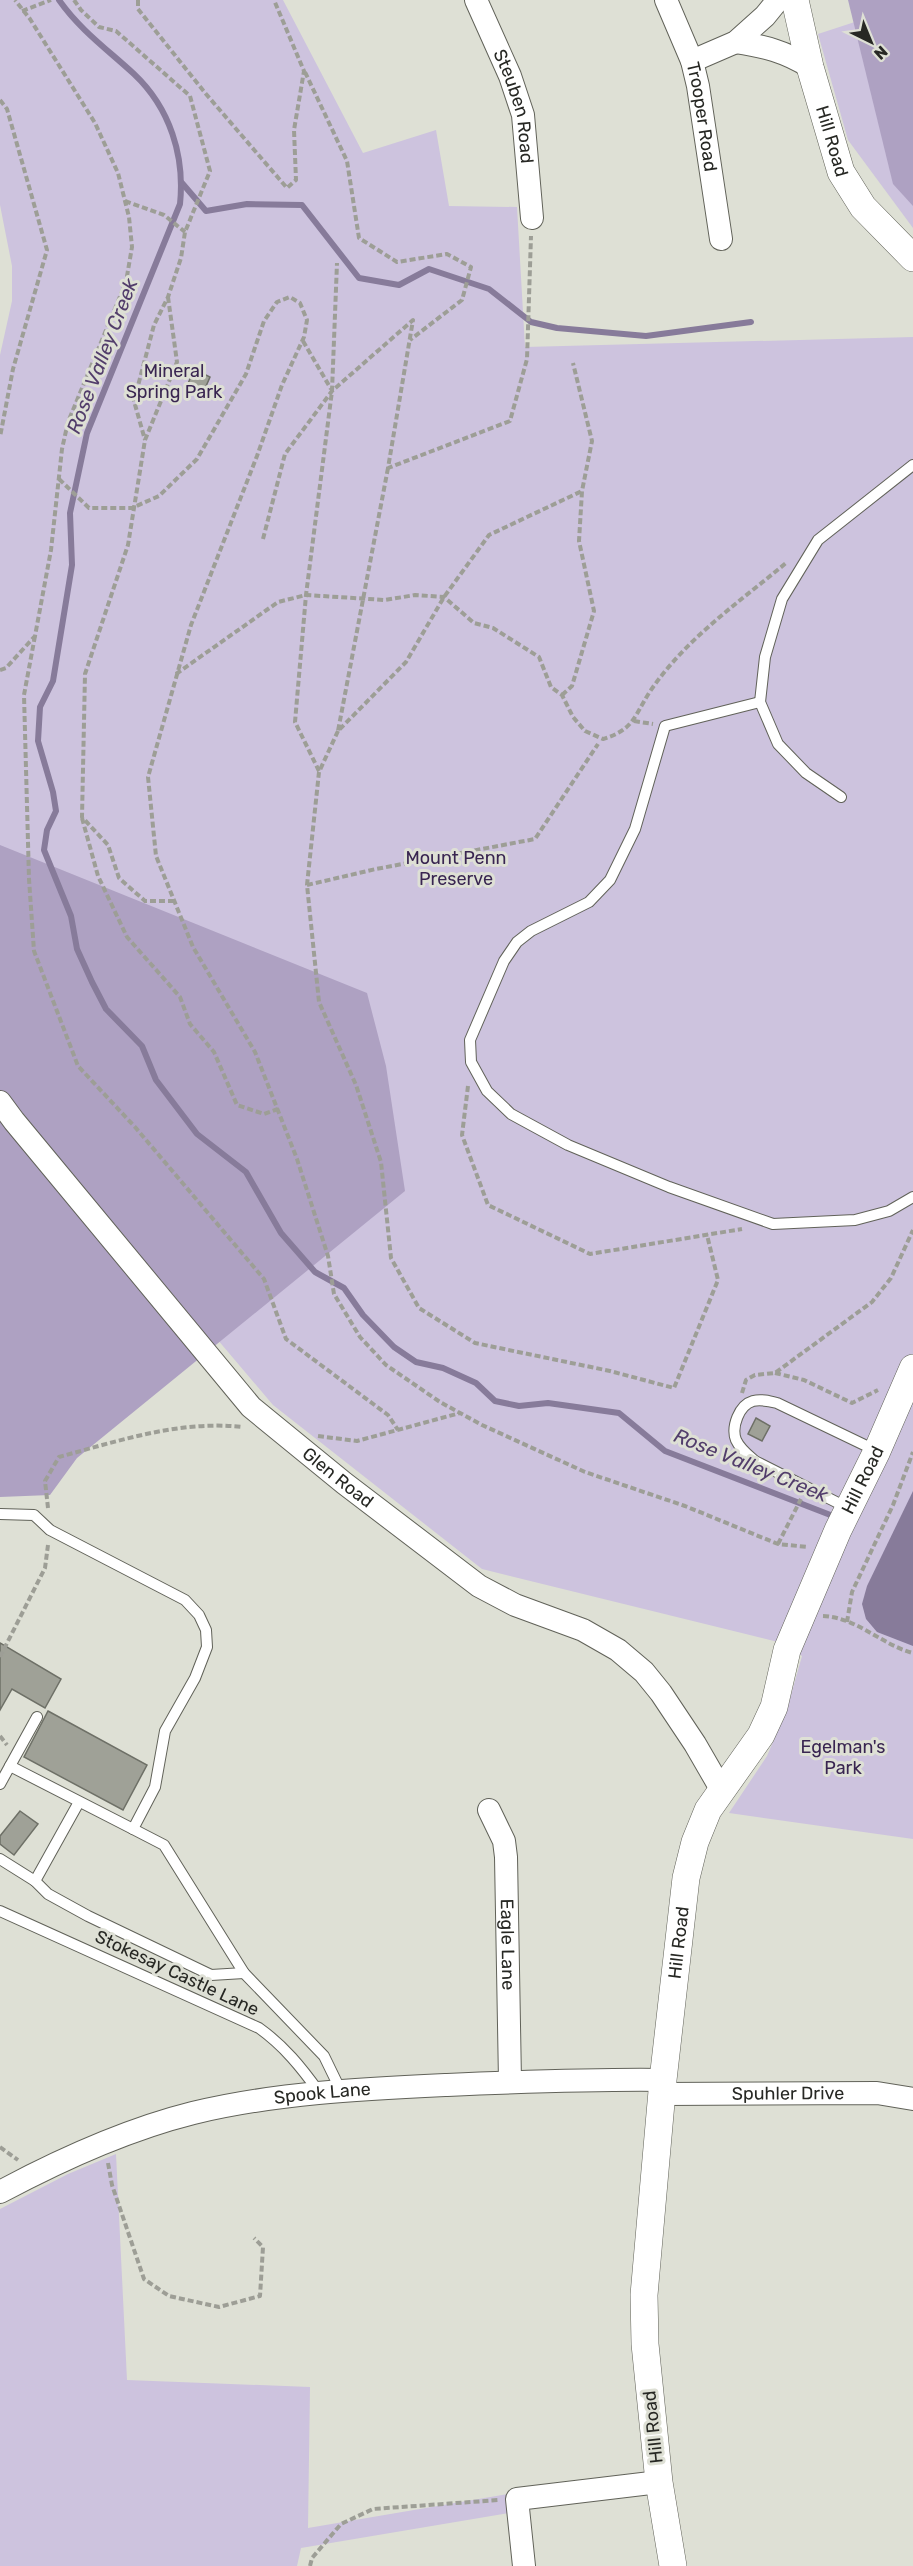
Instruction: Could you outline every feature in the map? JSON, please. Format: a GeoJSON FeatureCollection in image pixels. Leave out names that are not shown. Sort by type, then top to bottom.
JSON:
{"type":"FeatureCollection","features":[{"type":"Feature","properties":{"kind":"street","name":"Steuben Road"},"geometry":{"type":"LineString","coordinates":[[476,0],[510,76],[523,115],[532,218]]}},
{"type":"Feature","properties":{"kind":"street","name":"Trooper Road"},"geometry":{"type":"LineString","coordinates":[[666,0],[692,61],[704,115],[721,239]]}},
{"type":"Feature","properties":{"kind":"street"},"geometry":{"type":"LineString","coordinates":[[692,61],[736,42],[765,16],[778,0]]}},
{"type":"Feature","properties":{"kind":"street","name":"Hill Road"},"geometry":{"type":"LineString","coordinates":[[795,0],[810,66],[841,172],[863,207],[913,258]]}},
{"type":"Feature","properties":{"kind":"street"},"geometry":{"type":"LineString","coordinates":[[736,42],[765,46],[793,56],[810,66]]}},
{"type":"Feature","properties":{"kind":"street","name":"Glen Road"},"geometry":{"type":"LineString","coordinates":[[0,1102],[251,1407],[344,1484],[479,1586],[515,1605],[583,1629],[618,1650],[644,1672],[661,1693],[696,1744],[721,1789]]}},
{"type":"Feature","properties":{"kind":"street","name":"Hill Road"},"geometry":{"type":"LineString","coordinates":[[674,2566],[658,2482],[645,2344],[644,2295],[662,2087],[686,1878],[695,1842],[708,1810],[761,1735],[774,1707],[787,1650],[804,1616],[821,1570],[849,1508],[910,1378]]}},
{"type":"Feature","properties":{"kind":"street","name":"Eagle Lane"},"geometry":{"type":"LineString","coordinates":[[489,1810],[504,1841],[506,1857],[510,2081]]}},
{"type":"Feature","properties":{"kind":"street","name":"Spook Lane"},"geometry":{"type":"LineString","coordinates":[[0,2192],[51,2166],[190,2114],[298,2094],[510,2081],[662,2087]]}},
{"type":"Feature","properties":{"kind":"street","name":"Spuhler Drive"},"geometry":{"type":"LineString","coordinates":[[662,2087],[877,2093],[913,2099]]}},
{"type":"Feature","properties":{"kind":"street"},"geometry":{"type":"LineString","coordinates":[[524,2566],[517,2499],[658,2482]]}},
{"type":"Feature","properties":{"kind":"lane"},"geometry":{"type":"LineString","coordinates":[[841,797],[806,773],[778,744],[760,702],[765,657],[782,599],[818,540],[913,465]]}},
{"type":"Feature","properties":{"kind":"lane"},"geometry":{"type":"LineString","coordinates":[[760,702],[665,726],[635,829],[610,880],[589,902],[571,914],[531,932],[518,942],[504,961],[470,1040],[471,1062],[487,1091],[511,1113],[568,1145],[669,1187],[772,1224],[855,1220],[889,1211],[913,1197]]}},
{"type":"Feature","properties":{"kind":"lane"},"geometry":{"type":"LineString","coordinates":[[849,1508],[765,1466],[743,1451],[734,1431],[741,1411],[753,1401],[777,1403],[877,1451]]}},
{"type":"Feature","properties":{"kind":"lane"},"geometry":{"type":"LineString","coordinates":[[0,1514],[34,1515],[50,1530],[185,1600],[199,1615],[206,1630],[207,1647],[195,1678],[165,1731],[155,1787],[133,1829]]}},
{"type":"Feature","properties":{"kind":"lane"},"geometry":{"type":"LineString","coordinates":[[0,1784],[37,1717]]}},
{"type":"Feature","properties":{"kind":"lane"},"geometry":{"type":"LineString","coordinates":[[10,1766],[164,1845],[244,1973],[324,2056],[330,2092]]}},
{"type":"Feature","properties":{"kind":"lane"},"geometry":{"type":"LineString","coordinates":[[35,1881],[80,1802]]}},
{"type":"Feature","properties":{"kind":"lane"},"geometry":{"type":"LineString","coordinates":[[0,1859],[35,1881],[48,1894],[211,1976],[244,1973]]}},
{"type":"Feature","properties":{"kind":"lane","name":"Stokesay Castle Lane"},"geometry":{"type":"LineString","coordinates":[[0,1911],[259,2028],[276,2040],[330,2092]]}},
{"type":"Feature","properties":{"kind":"path"},"geometry":{"type":"LineString","coordinates":[[15,0],[53,55],[95,123],[118,173],[129,217],[132,247],[126,282],[68,422],[51,550],[24,695],[33,951],[78,1066],[135,1126],[264,1279],[286,1340],[388,1415],[398,1430]]}},
{"type":"Feature","properties":{"kind":"path"},"geometry":{"type":"LineString","coordinates":[[74,0],[99,27],[116,31],[190,96],[210,171],[185,232],[181,258],[168,297],[154,325],[134,401],[145,440]]}},
{"type":"Feature","properties":{"kind":"path"},"geometry":{"type":"LineString","coordinates":[[138,0],[138,9],[206,94],[287,188],[296,180],[294,130],[304,71]]}},
{"type":"Feature","properties":{"kind":"path"},"geometry":{"type":"LineString","coordinates":[[274,0],[304,71],[347,161],[359,237],[397,262],[447,254],[471,267],[462,300],[410,341]]}},
{"type":"Feature","properties":{"kind":"path"},"geometry":{"type":"LineString","coordinates":[[22,11],[39,2],[50,1]]}},
{"type":"Feature","properties":{"kind":"path"},"geometry":{"type":"LineString","coordinates":[[0,100],[7,109],[47,250],[13,369],[0,437]]}},
{"type":"Feature","properties":{"kind":"path"},"geometry":{"type":"LineString","coordinates":[[125,201],[164,215],[185,232]]}},
{"type":"Feature","properties":{"kind":"path"},"geometry":{"type":"LineString","coordinates":[[387,468],[510,421],[527,359],[532,218]]}},
{"type":"Feature","properties":{"kind":"path"},"geometry":{"type":"LineString","coordinates":[[319,772],[295,722],[306,595],[332,391],[337,263]]}},
{"type":"Feature","properties":{"kind":"path"},"geometry":{"type":"LineString","coordinates":[[168,297],[177,362],[145,440],[132,508],[128,545],[85,674],[82,817],[98,876],[127,937],[180,997],[190,1024],[214,1052],[237,1106],[264,1113],[278,1109]]}},
{"type":"Feature","properties":{"kind":"path"},"geometry":{"type":"LineString","coordinates":[[59,479],[89,508],[132,508],[159,496],[197,459],[246,374],[264,321],[277,302],[290,297],[300,303],[307,320],[303,340],[282,385],[257,456],[190,625],[148,777],[156,856],[193,947],[255,1052],[297,1159],[332,1273],[334,1294],[360,1337],[386,1365],[460,1413],[525,1446],[585,1472],[685,1506],[778,1544],[802,1496]]}},
{"type":"Feature","properties":{"kind":"path"},"geometry":{"type":"LineString","coordinates":[[263,540],[285,454],[332,391],[413,320],[364,599],[338,731],[319,772],[307,885],[319,1002],[356,1085],[381,1162],[391,1258],[419,1308],[475,1343],[610,1371],[674,1388],[718,1280],[706,1235]]}},
{"type":"Feature","properties":{"kind":"path"},"geometry":{"type":"LineString","coordinates":[[303,340],[332,391]]}},
{"type":"Feature","properties":{"kind":"path"},"geometry":{"type":"LineString","coordinates":[[562,695],[572,686],[594,611],[579,541],[582,491],[592,441],[573,363]]}},
{"type":"Feature","properties":{"kind":"path"},"geometry":{"type":"LineString","coordinates":[[338,731],[406,662],[444,597],[489,535],[582,491]]}},
{"type":"Feature","properties":{"kind":"path"},"geometry":{"type":"LineString","coordinates":[[176,674],[278,602],[306,595],[385,600],[415,595],[444,597],[474,623],[493,628],[507,639],[527,648],[539,657],[551,687],[562,695],[573,717],[585,731],[603,739],[619,734],[634,721],[649,693],[689,643],[790,560]]}},
{"type":"Feature","properties":{"kind":"path"},"geometry":{"type":"LineString","coordinates":[[0,670],[6,668],[35,636]]}},
{"type":"Feature","properties":{"kind":"path"},"geometry":{"type":"LineString","coordinates":[[307,885],[376,869],[535,839],[598,744]]}},
{"type":"Feature","properties":{"kind":"path"},"geometry":{"type":"LineString","coordinates":[[82,817],[108,845],[119,878],[146,901],[175,901]]}},
{"type":"Feature","properties":{"kind":"path"},"geometry":{"type":"LineString","coordinates":[[471,1062],[462,1135],[488,1205],[590,1254],[772,1224]]}},
{"type":"Feature","properties":{"kind":"path"},"geometry":{"type":"LineString","coordinates":[[775,1373],[872,1302],[891,1278],[913,1230]]}},
{"type":"Feature","properties":{"kind":"path"},"geometry":{"type":"LineString","coordinates":[[741,1411],[743,1386],[746,1380],[755,1374],[775,1373],[804,1380],[852,1403],[910,1378]]}},
{"type":"Feature","properties":{"kind":"path"},"geometry":{"type":"LineString","coordinates":[[0,1657],[45,1568],[50,1530],[45,1482],[59,1457],[143,1434],[219,1424],[357,1441],[460,1413]]}},
{"type":"Feature","properties":{"kind":"path"},"geometry":{"type":"LineString","coordinates":[[847,1622],[852,1593],[893,1505],[913,1452]]}},
{"type":"Feature","properties":{"kind":"path"},"geometry":{"type":"LineString","coordinates":[[804,1616],[830,1617],[847,1622],[896,1649],[913,1653]]}},
{"type":"Feature","properties":{"kind":"path"},"geometry":{"type":"LineString","coordinates":[[105,2144],[112,2185],[144,2279],[169,2296],[219,2307],[260,2296],[263,2247],[254,2238]]}},
{"type":"Feature","properties":{"kind":"path"},"geometry":{"type":"LineString","coordinates":[[310,2566],[312,2558],[341,2524],[373,2509],[517,2499]]}},
{"type":"Feature","properties":{"kind":"green space","name":"Mount Penn Preserve"},"geometry":{"type":"Polygon","coordinates":[[[0,0],[283,0],[363,153],[436,130],[449,206],[517,207],[525,347],[913,337],[913,1839],[729,1813],[767,1756],[787,1709],[802,1656],[778,1642],[482,1569],[273,1405],[12,1097],[0,1073],[0,355],[12,301],[12,266],[0,205],[0,0]]]}},
{"type":"Feature","properties":{"kind":"green space"},"geometry":{"type":"Polygon","coordinates":[[[913,3],[913,228],[848,140],[818,34],[913,3]]]}},
{"type":"Feature","properties":{"kind":"green space"},"geometry":{"type":"Polygon","coordinates":[[[116,2154],[127,2380],[310,2387],[308,2528],[508,2494],[509,2513],[301,2548],[297,2566],[0,2566],[0,2209],[68,2174],[116,2154]]]}},
{"type":"Feature","properties":{"kind":"shaded area"},"geometry":{"type":"Polygon","coordinates":[[[848,0],[913,0],[913,206],[893,184],[848,0]]]}},
{"type":"Feature","properties":{"kind":"shaded area"},"geometry":{"type":"Polygon","coordinates":[[[0,845],[367,993],[386,1066],[405,1191],[77,1458],[50,1495],[0,1497],[0,845]]]}},
{"type":"Feature","properties":{"kind":"shaded area"},"geometry":{"type":"Polygon","coordinates":[[[913,1491],[913,1646],[877,1632],[866,1619],[862,1604],[867,1586],[913,1491]]]}},
{"type":"Feature","properties":{"kind":"building"},"geometry":{"type":"Polygon","coordinates":[[[194,369],[210,377],[203,393],[187,386],[194,369]]]}},
{"type":"Feature","properties":{"kind":"building"},"geometry":{"type":"Polygon","coordinates":[[[756,1418],[770,1426],[762,1441],[748,1434],[756,1418]]]}},
{"type":"Feature","properties":{"kind":"building"},"geometry":{"type":"Polygon","coordinates":[[[0,1643],[61,1679],[45,1708],[12,1689],[0,1710],[0,1643]]]}},
{"type":"Feature","properties":{"kind":"building"},"geometry":{"type":"Polygon","coordinates":[[[48,1711],[147,1765],[123,1810],[24,1757],[48,1711]]]}},
{"type":"Feature","properties":{"kind":"building"},"geometry":{"type":"Polygon","coordinates":[[[20,1811],[38,1824],[14,1855],[0,1844],[0,1836],[20,1811]]]}},
{"type":"Feature","properties":{"kind":"waterway","name":"Rose Valley Creek"},"geometry":{"type":"LineString","coordinates":[[59,0],[85,30],[147,87],[157,102],[166,117],[177,151],[181,186],[180,204],[87,433],[70,513],[72,565],[53,681],[40,707],[38,741],[53,792],[56,811],[47,830],[44,850],[71,916],[77,949],[92,982],[106,1009],[142,1046],[156,1080],[197,1134],[246,1172],[281,1233],[315,1272],[344,1288],[363,1315],[394,1347],[416,1362],[443,1368],[476,1383],[495,1401],[519,1406],[548,1403],[619,1413],[665,1451],[833,1516]]}},
{"type":"Feature","properties":{"kind":"waterway"},"geometry":{"type":"LineString","coordinates":[[182,183],[206,211],[247,204],[302,205],[359,278],[399,285],[429,269],[489,289],[531,322],[557,328],[646,336],[751,322]]}},
{"type":"Feature","properties":{"kind":"park label","name":"Mineral Spring Park"},"geometry":{"type":"Point","coordinates":[174,382]}},
{"type":"Feature","properties":{"kind":"park label","name":"Egelman's Park"},"geometry":{"type":"Point","coordinates":[843,1757]}}]}
